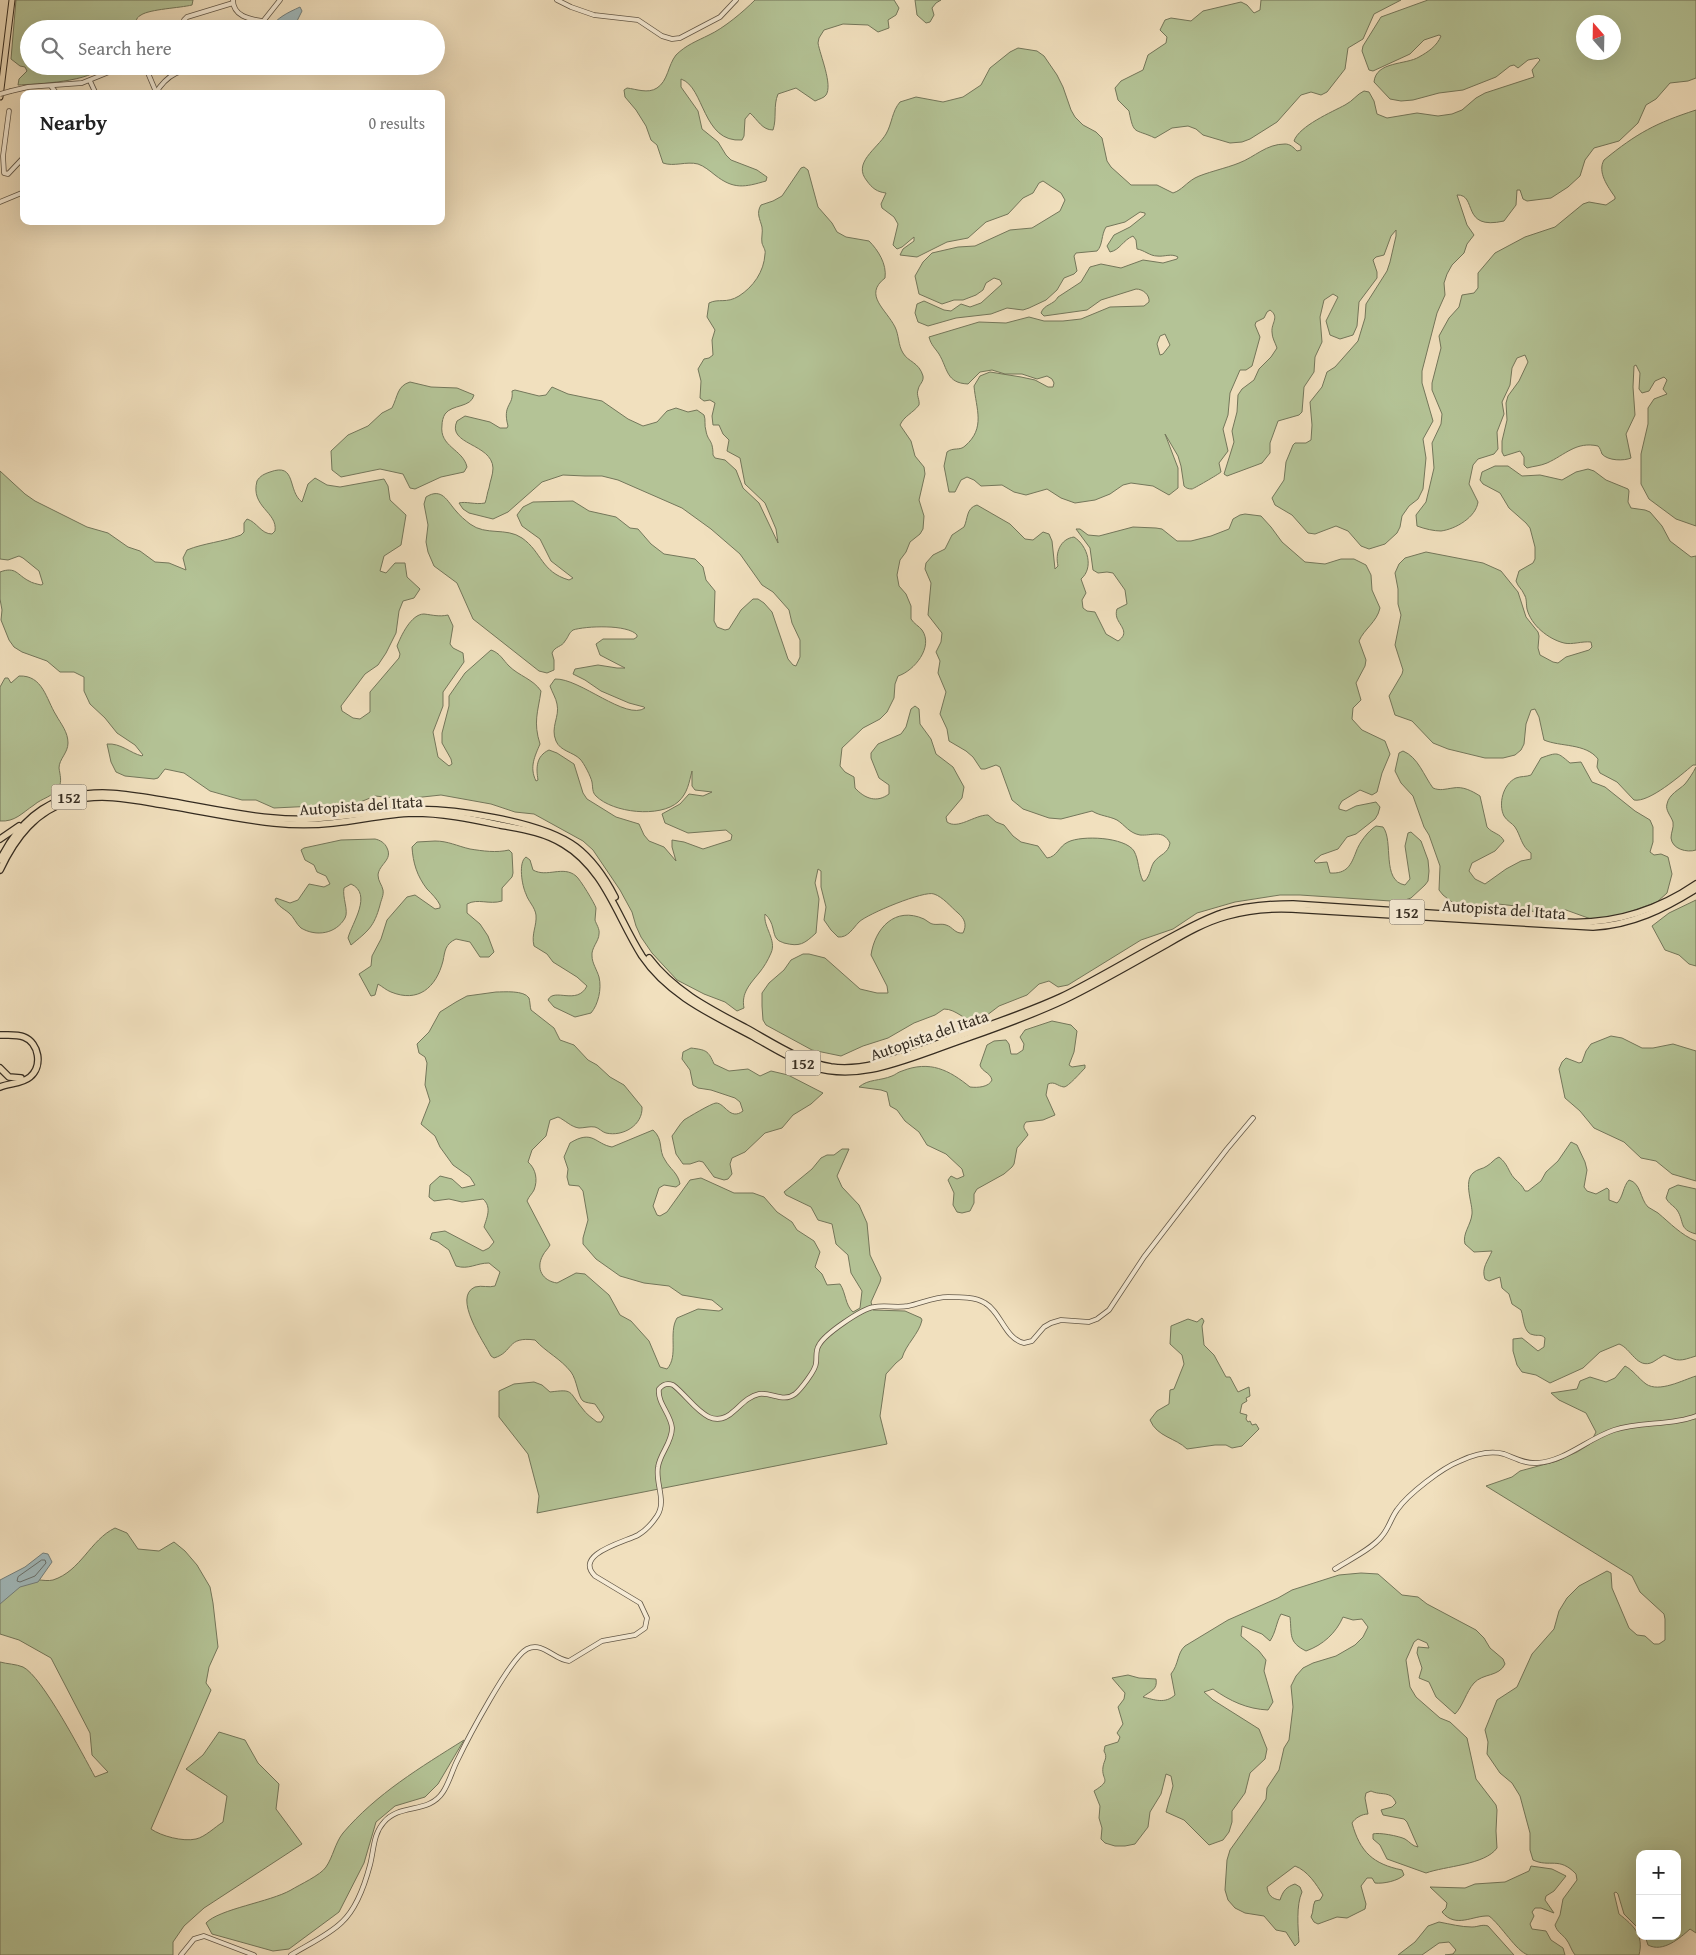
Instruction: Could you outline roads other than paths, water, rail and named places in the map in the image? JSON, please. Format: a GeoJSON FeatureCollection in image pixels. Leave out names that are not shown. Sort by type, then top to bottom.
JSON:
{"type":"FeatureCollection","features":[{"type":"Feature","properties":{"kind":"highway","name":"Autopista del Itata"},"geometry":{"type":"LineString","coordinates":[[0,860],[16,834],[35,814],[50,804],[66,798],[100,793],[136,796],[255,816],[288,819],[324,819],[405,810],[437,810],[476,815],[543,830],[570,843],[593,863],[610,887],[647,955],[663,975],[679,989],[705,1006],[800,1057],[823,1065],[840,1068],[865,1066],[897,1058],[1038,1007],[1072,991],[1194,924],[1217,914],[1241,908],[1293,904],[1586,923],[1614,920],[1645,911],[1666,903],[1696,884]]}},
{"type":"Feature","properties":{"kind":"highway","name":"Autopista del Itata"},"geometry":{"type":"LineString","coordinates":[[0,870],[19,837],[38,817],[64,803],[92,798],[128,799],[280,823],[330,823],[399,814],[427,814],[463,817],[535,832],[565,845],[590,866],[609,894],[646,960],[659,976],[679,994],[706,1011],[796,1060],[820,1069],[844,1072],[871,1070],[901,1061],[1047,1008],[1202,925],[1238,913],[1267,909],[1292,909],[1593,927],[1621,923],[1653,913],[1696,889]]}},
{"type":"Feature","properties":{"kind":"highway"},"geometry":{"type":"LineString","coordinates":[[0,838],[8,835],[35,814]]}},
{"type":"Feature","properties":{"kind":"highway"},"geometry":{"type":"LineString","coordinates":[[0,1036],[18,1035],[27,1038],[35,1048],[38,1061],[36,1070],[30,1078],[0,1087]]}},
{"type":"Feature","properties":{"kind":"highway"},"geometry":{"type":"LineString","coordinates":[[0,1036],[24,1040],[32,1049],[35,1059],[31,1071],[21,1078],[9,1077],[0,1068]]}},
{"type":"Feature","properties":{"kind":"main road"},"geometry":{"type":"LineString","coordinates":[[0,96],[12,0]]}},
{"type":"Feature","properties":{"kind":"street"},"geometry":{"type":"LineString","coordinates":[[263,20],[280,0]]}},
{"type":"Feature","properties":{"kind":"street"},"geometry":{"type":"LineString","coordinates":[[557,0],[594,15],[638,20],[662,36],[672,39],[685,36],[720,17],[736,0]]}},
{"type":"Feature","properties":{"kind":"street"},"geometry":{"type":"LineString","coordinates":[[185,20],[185,18],[233,2],[235,9],[240,14],[259,20]]}},
{"type":"Feature","properties":{"kind":"street"},"geometry":{"type":"LineString","coordinates":[[0,96],[28,87],[78,84],[104,75]]}},
{"type":"Feature","properties":{"kind":"street"},"geometry":{"type":"LineString","coordinates":[[148,75],[155,90]]}},
{"type":"Feature","properties":{"kind":"street"},"geometry":{"type":"LineString","coordinates":[[158,90],[171,75]]}},
{"type":"Feature","properties":{"kind":"street"},"geometry":{"type":"LineString","coordinates":[[90,81],[94,90]]}},
{"type":"Feature","properties":{"kind":"street"},"geometry":{"type":"LineString","coordinates":[[51,86],[54,90]]}},
{"type":"Feature","properties":{"kind":"street"},"geometry":{"type":"LineString","coordinates":[[9,111],[2,161],[4,172],[6,174],[9,173],[20,161]]}},
{"type":"Feature","properties":{"kind":"street"},"geometry":{"type":"LineString","coordinates":[[1,201],[20,194]]}},
{"type":"Feature","properties":{"kind":"street"},"geometry":{"type":"LineString","coordinates":[[291,1955],[336,1927],[347,1917],[362,1890],[371,1864],[376,1835],[384,1822],[397,1812],[430,1804],[442,1794],[489,1702],[521,1653],[528,1648],[537,1647],[561,1660],[569,1661],[596,1644],[614,1638],[635,1635],[645,1628],[646,1612],[640,1604],[597,1577],[591,1571],[589,1565],[594,1556],[614,1544],[642,1533],[659,1512],[661,1499],[658,1467],[672,1429],[669,1415],[659,1395],[660,1387],[666,1384],[673,1385],[699,1411],[715,1418],[728,1416],[747,1399],[758,1394],[783,1398],[790,1397],[799,1391],[815,1369],[817,1349],[822,1341],[858,1313],[873,1307],[908,1306],[943,1297],[980,1301],[991,1308],[1014,1338],[1024,1344],[1032,1341],[1044,1327],[1055,1321],[1083,1323],[1095,1320],[1111,1308],[1144,1257],[1253,1118]]}},
{"type":"Feature","properties":{"kind":"street"},"geometry":{"type":"LineString","coordinates":[[1335,1569],[1380,1539],[1397,1510],[1410,1496],[1445,1469],[1460,1461],[1478,1455],[1495,1453],[1528,1462],[1542,1462],[1566,1454],[1616,1429],[1685,1420],[1696,1416]]}},
{"type":"Feature","properties":{"kind":"street"},"geometry":{"type":"LineString","coordinates":[[181,1955],[194,1939],[204,1936],[254,1955]]}},
{"type":"Feature","properties":{"kind":"water"},"geometry":{"type":"Polygon","coordinates":[[[300,7],[302,11],[298,20],[277,20],[300,7]]]}},
{"type":"Feature","properties":{"kind":"water"},"geometry":{"type":"Polygon","coordinates":[[[43,1553],[48,1554],[52,1562],[38,1582],[20,1587],[0,1604],[0,1580],[25,1567],[43,1553]]]}}]}
